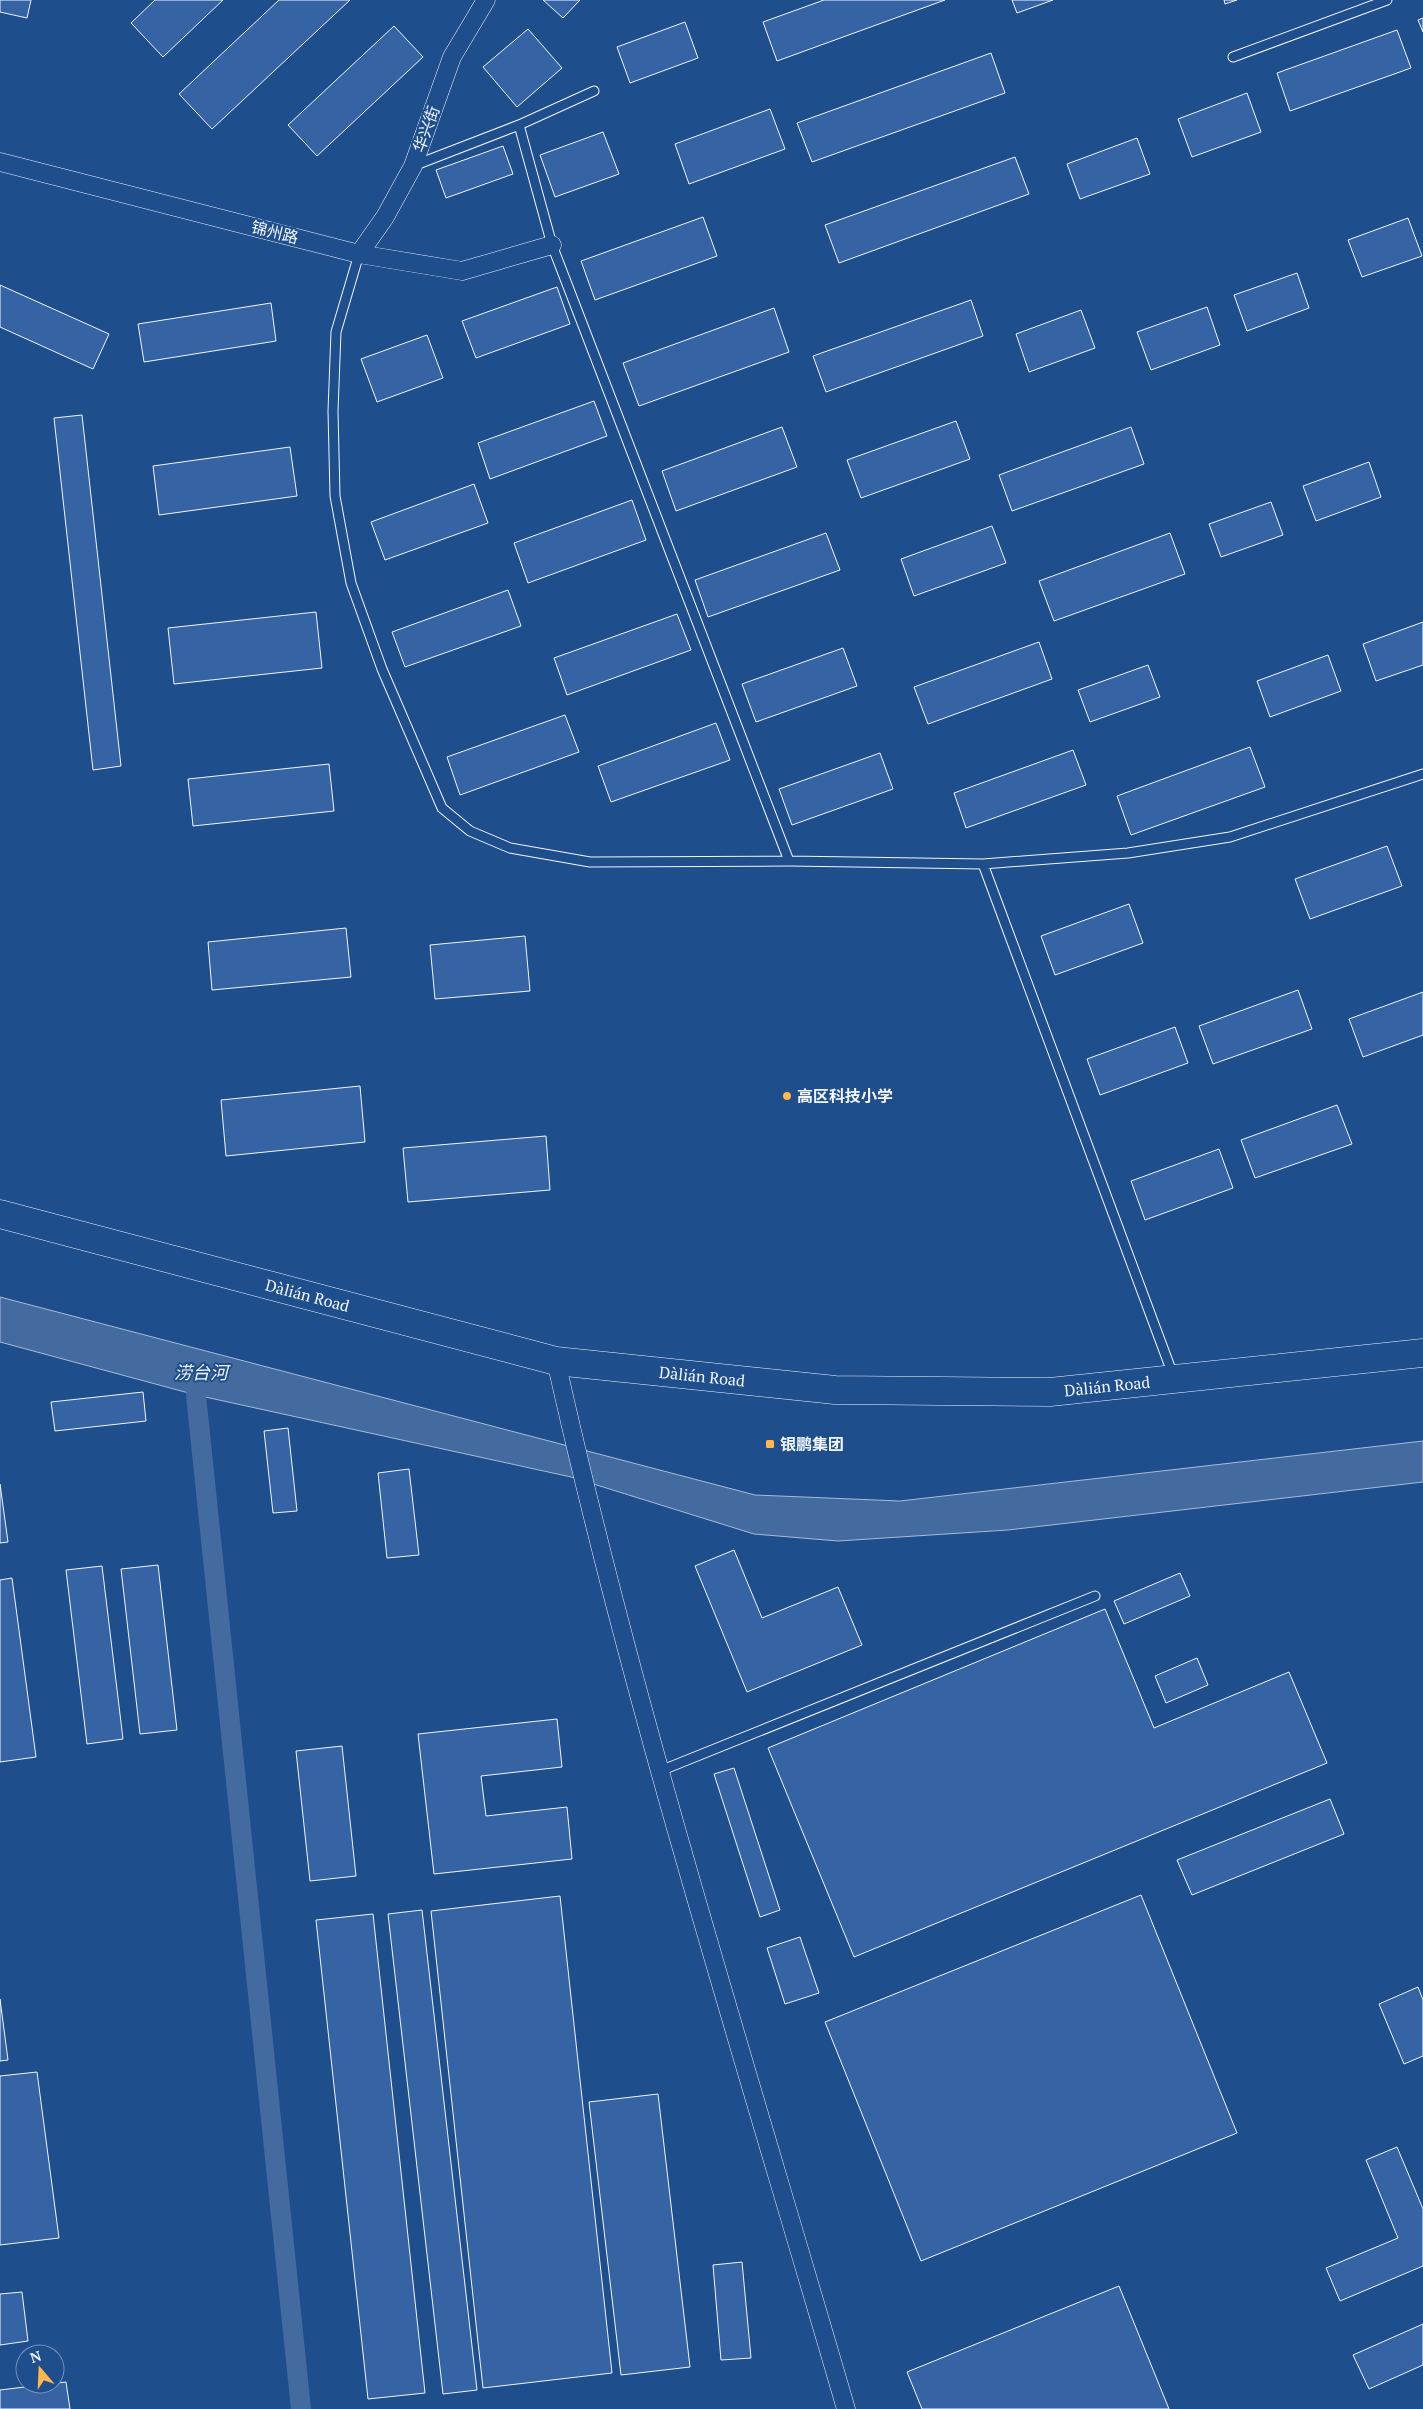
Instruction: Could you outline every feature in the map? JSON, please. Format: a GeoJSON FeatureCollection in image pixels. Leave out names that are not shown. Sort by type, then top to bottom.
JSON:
{"type":"FeatureCollection","features":[{"type":"Feature","properties":{"kind":"main road","name":"Dàlián Road"},"geometry":{"type":"LineString","coordinates":[[0,1214],[556,1361],[834,1390],[1050,1392],[1423,1353]]}},
{"type":"Feature","properties":{"kind":"street","name":"华兴街"},"geometry":{"type":"LineString","coordinates":[[359,254],[385,217],[412,166],[452,57],[486,0]]}},
{"type":"Feature","properties":{"kind":"street","name":"锦州路"},"geometry":{"type":"LineString","coordinates":[[0,162],[359,254],[462,271],[552,245]]}},
{"type":"Feature","properties":{"kind":"street"},"geometry":{"type":"LineString","coordinates":[[556,1361],[660,1771],[846,2409]]}},
{"type":"Feature","properties":{"kind":"lane"},"geometry":{"type":"LineString","coordinates":[[1233,57],[1387,0]]}},
{"type":"Feature","properties":{"kind":"lane"},"geometry":{"type":"LineString","coordinates":[[412,166],[519,125],[594,91]]}},
{"type":"Feature","properties":{"kind":"lane"},"geometry":{"type":"LineString","coordinates":[[519,125],[552,245],[789,861]]}},
{"type":"Feature","properties":{"kind":"lane"},"geometry":{"type":"LineString","coordinates":[[359,254],[336,332],[333,411],[335,496],[351,583],[382,669],[442,808],[470,832],[510,848],[590,862],[789,861],[983,864],[1128,853],[1230,837],[1423,774]]}},
{"type":"Feature","properties":{"kind":"lane"},"geometry":{"type":"LineString","coordinates":[[983,864],[1174,1379]]}},
{"type":"Feature","properties":{"kind":"lane"},"geometry":{"type":"LineString","coordinates":[[660,1771],[1095,1596]]}},
{"type":"Feature","properties":{"kind":"water","name":"涝台河"},"geometry":{"type":"Polygon","coordinates":[[[0,1297],[755,1495],[900,1501],[1423,1441],[1423,1482],[1008,1530],[838,1541],[754,1534],[571,1477],[196,1395],[0,1342],[0,1297]]]}},
{"type":"Feature","properties":{"kind":"building"},"geometry":{"type":"Polygon","coordinates":[[[0,0],[31,0],[27,18],[0,12],[0,0]]]}},
{"type":"Feature","properties":{"kind":"building"},"geometry":{"type":"Polygon","coordinates":[[[155,0],[223,0],[163,57],[131,23],[155,0]]]}},
{"type":"Feature","properties":{"kind":"building"},"geometry":{"type":"Polygon","coordinates":[[[279,0],[350,0],[212,129],[179,94],[279,0]]]}},
{"type":"Feature","properties":{"kind":"building"},"geometry":{"type":"Polygon","coordinates":[[[543,0],[580,0],[563,18],[543,0]]]}},
{"type":"Feature","properties":{"kind":"building"},"geometry":{"type":"Polygon","coordinates":[[[824,0],[945,0],[777,61],[763,22],[824,0]]]}},
{"type":"Feature","properties":{"kind":"building"},"geometry":{"type":"Polygon","coordinates":[[[1012,0],[1053,0],[1017,13],[1012,0]]]}},
{"type":"Feature","properties":{"kind":"building"},"geometry":{"type":"Polygon","coordinates":[[[1224,0],[1237,0],[1225,4],[1224,0]]]}},
{"type":"Feature","properties":{"kind":"building"},"geometry":{"type":"Polygon","coordinates":[[[1423,18],[1423,32],[1418,20],[1423,18]]]}},
{"type":"Feature","properties":{"kind":"building"},"geometry":{"type":"Polygon","coordinates":[[[685,22],[698,58],[630,83],[617,47],[685,22]]]}},
{"type":"Feature","properties":{"kind":"building"},"geometry":{"type":"Polygon","coordinates":[[[394,26],[423,57],[317,156],[288,125],[394,26]]]}},
{"type":"Feature","properties":{"kind":"building"},"geometry":{"type":"Polygon","coordinates":[[[528,29],[562,68],[517,107],[483,67],[528,29]]]}},
{"type":"Feature","properties":{"kind":"building"},"geometry":{"type":"Polygon","coordinates":[[[1397,30],[1411,68],[1290,111],[1277,73],[1397,30]]]}},
{"type":"Feature","properties":{"kind":"building"},"geometry":{"type":"Polygon","coordinates":[[[991,53],[1005,93],[812,162],[797,123],[991,53]]]}},
{"type":"Feature","properties":{"kind":"building"},"geometry":{"type":"Polygon","coordinates":[[[1247,93],[1261,132],[1192,157],[1178,119],[1247,93]]]}},
{"type":"Feature","properties":{"kind":"building"},"geometry":{"type":"Polygon","coordinates":[[[770,109],[785,149],[689,184],[675,144],[770,109]]]}},
{"type":"Feature","properties":{"kind":"building"},"geometry":{"type":"Polygon","coordinates":[[[603,132],[619,174],[555,197],[540,155],[603,132]]]}},
{"type":"Feature","properties":{"kind":"building"},"geometry":{"type":"Polygon","coordinates":[[[1137,138],[1150,174],[1080,199],[1067,164],[1137,138]]]}},
{"type":"Feature","properties":{"kind":"building"},"geometry":{"type":"Polygon","coordinates":[[[503,146],[513,174],[446,198],[436,170],[503,146]]]}},
{"type":"Feature","properties":{"kind":"building"},"geometry":{"type":"Polygon","coordinates":[[[1015,157],[1029,194],[839,263],[825,225],[1015,157]]]}},
{"type":"Feature","properties":{"kind":"building"},"geometry":{"type":"Polygon","coordinates":[[[703,217],[717,256],[595,300],[581,261],[703,217]]]}},
{"type":"Feature","properties":{"kind":"building"},"geometry":{"type":"Polygon","coordinates":[[[1408,218],[1422,256],[1362,277],[1348,240],[1408,218]]]}},
{"type":"Feature","properties":{"kind":"building"},"geometry":{"type":"Polygon","coordinates":[[[1297,273],[1309,308],[1247,331],[1234,295],[1297,273]]]}},
{"type":"Feature","properties":{"kind":"building"},"geometry":{"type":"Polygon","coordinates":[[[0,285],[109,334],[93,369],[0,327],[0,285]]]}},
{"type":"Feature","properties":{"kind":"building"},"geometry":{"type":"Polygon","coordinates":[[[557,287],[570,324],[476,358],[462,321],[557,287]]]}},
{"type":"Feature","properties":{"kind":"building"},"geometry":{"type":"Polygon","coordinates":[[[971,300],[983,336],[826,392],[813,356],[971,300]]]}},
{"type":"Feature","properties":{"kind":"building"},"geometry":{"type":"Polygon","coordinates":[[[271,303],[276,341],[144,362],[138,324],[271,303]]]}},
{"type":"Feature","properties":{"kind":"building"},"geometry":{"type":"Polygon","coordinates":[[[1207,307],[1220,345],[1151,370],[1137,332],[1207,307]]]}},
{"type":"Feature","properties":{"kind":"building"},"geometry":{"type":"Polygon","coordinates":[[[774,308],[789,352],[639,406],[623,363],[774,308]]]}},
{"type":"Feature","properties":{"kind":"building"},"geometry":{"type":"Polygon","coordinates":[[[1081,310],[1095,348],[1029,372],[1016,334],[1081,310]]]}},
{"type":"Feature","properties":{"kind":"building"},"geometry":{"type":"Polygon","coordinates":[[[427,335],[443,378],[377,402],[361,359],[427,335]]]}},
{"type":"Feature","properties":{"kind":"building"},"geometry":{"type":"Polygon","coordinates":[[[594,401],[607,436],[490,479],[478,443],[594,401]]]}},
{"type":"Feature","properties":{"kind":"building"},"geometry":{"type":"Polygon","coordinates":[[[82,415],[121,766],[93,770],[54,418],[82,415]]]}},
{"type":"Feature","properties":{"kind":"building"},"geometry":{"type":"Polygon","coordinates":[[[956,421],[970,459],[861,498],[847,460],[956,421]]]}},
{"type":"Feature","properties":{"kind":"building"},"geometry":{"type":"Polygon","coordinates":[[[782,427],[797,467],[676,511],[662,471],[782,427]]]}},
{"type":"Feature","properties":{"kind":"building"},"geometry":{"type":"Polygon","coordinates":[[[1131,427],[1144,464],[1012,511],[999,475],[1131,427]]]}},
{"type":"Feature","properties":{"kind":"building"},"geometry":{"type":"Polygon","coordinates":[[[290,447],[297,496],[159,515],[153,466],[290,447]]]}},
{"type":"Feature","properties":{"kind":"building"},"geometry":{"type":"Polygon","coordinates":[[[1369,462],[1381,497],[1316,521],[1303,486],[1369,462]]]}},
{"type":"Feature","properties":{"kind":"building"},"geometry":{"type":"Polygon","coordinates":[[[474,484],[488,523],[385,560],[371,522],[474,484]]]}},
{"type":"Feature","properties":{"kind":"building"},"geometry":{"type":"Polygon","coordinates":[[[632,500],[646,540],[528,583],[514,543],[632,500]]]}},
{"type":"Feature","properties":{"kind":"building"},"geometry":{"type":"Polygon","coordinates":[[[1271,502],[1283,535],[1221,557],[1209,524],[1271,502]]]}},
{"type":"Feature","properties":{"kind":"building"},"geometry":{"type":"Polygon","coordinates":[[[992,526],[1006,563],[914,596],[901,559],[992,526]]]}},
{"type":"Feature","properties":{"kind":"building"},"geometry":{"type":"Polygon","coordinates":[[[826,533],[840,570],[708,617],[695,580],[826,533]]]}},
{"type":"Feature","properties":{"kind":"building"},"geometry":{"type":"Polygon","coordinates":[[[1170,533],[1185,574],[1054,621],[1039,581],[1170,533]]]}},
{"type":"Feature","properties":{"kind":"building"},"geometry":{"type":"Polygon","coordinates":[[[508,590],[521,626],[405,667],[392,632],[508,590]]]}},
{"type":"Feature","properties":{"kind":"building"},"geometry":{"type":"Polygon","coordinates":[[[316,612],[322,668],[174,684],[168,628],[316,612]]]}},
{"type":"Feature","properties":{"kind":"building"},"geometry":{"type":"Polygon","coordinates":[[[677,614],[691,650],[567,695],[554,658],[677,614]]]}},
{"type":"Feature","properties":{"kind":"building"},"geometry":{"type":"Polygon","coordinates":[[[1423,622],[1423,665],[1376,681],[1363,644],[1423,622]]]}},
{"type":"Feature","properties":{"kind":"building"},"geometry":{"type":"Polygon","coordinates":[[[1039,642],[1052,679],[928,724],[914,687],[1039,642]]]}},
{"type":"Feature","properties":{"kind":"building"},"geometry":{"type":"Polygon","coordinates":[[[843,648],[857,686],[756,722],[742,684],[843,648]]]}},
{"type":"Feature","properties":{"kind":"building"},"geometry":{"type":"Polygon","coordinates":[[[1328,655],[1341,691],[1270,717],[1257,681],[1328,655]]]}},
{"type":"Feature","properties":{"kind":"building"},"geometry":{"type":"Polygon","coordinates":[[[1148,665],[1160,697],[1090,722],[1078,690],[1148,665]]]}},
{"type":"Feature","properties":{"kind":"building"},"geometry":{"type":"Polygon","coordinates":[[[565,715],[579,752],[460,795],[447,757],[565,715]]]}},
{"type":"Feature","properties":{"kind":"building"},"geometry":{"type":"Polygon","coordinates":[[[716,723],[730,760],[611,802],[598,766],[716,723]]]}},
{"type":"Feature","properties":{"kind":"building"},"geometry":{"type":"Polygon","coordinates":[[[1250,747],[1265,787],[1131,835],[1117,796],[1250,747]]]}},
{"type":"Feature","properties":{"kind":"building"},"geometry":{"type":"Polygon","coordinates":[[[1073,750],[1086,785],[966,828],[954,793],[1073,750]]]}},
{"type":"Feature","properties":{"kind":"building"},"geometry":{"type":"Polygon","coordinates":[[[880,753],[893,789],[792,825],[779,789],[880,753]]]}},
{"type":"Feature","properties":{"kind":"building"},"geometry":{"type":"Polygon","coordinates":[[[329,764],[334,811],[193,826],[188,779],[329,764]]]}},
{"type":"Feature","properties":{"kind":"building"},"geometry":{"type":"Polygon","coordinates":[[[1387,846],[1402,886],[1310,919],[1295,879],[1387,846]]]}},
{"type":"Feature","properties":{"kind":"building"},"geometry":{"type":"Polygon","coordinates":[[[1129,904],[1143,943],[1055,975],[1041,936],[1129,904]]]}},
{"type":"Feature","properties":{"kind":"building"},"geometry":{"type":"Polygon","coordinates":[[[346,928],[351,977],[212,990],[208,942],[346,928]]]}},
{"type":"Feature","properties":{"kind":"building"},"geometry":{"type":"Polygon","coordinates":[[[525,936],[530,991],[435,999],[430,945],[525,936]]]}},
{"type":"Feature","properties":{"kind":"building"},"geometry":{"type":"Polygon","coordinates":[[[1298,990],[1312,1029],[1213,1064],[1199,1026],[1298,990]]]}},
{"type":"Feature","properties":{"kind":"building"},"geometry":{"type":"Polygon","coordinates":[[[1423,992],[1423,1035],[1363,1057],[1349,1019],[1423,992]]]}},
{"type":"Feature","properties":{"kind":"building"},"geometry":{"type":"Polygon","coordinates":[[[1175,1027],[1188,1063],[1100,1095],[1087,1059],[1175,1027]]]}},
{"type":"Feature","properties":{"kind":"building"},"geometry":{"type":"Polygon","coordinates":[[[360,1086],[365,1142],[226,1156],[221,1100],[360,1086]]]}},
{"type":"Feature","properties":{"kind":"building"},"geometry":{"type":"Polygon","coordinates":[[[1337,1105],[1352,1144],[1255,1178],[1241,1140],[1337,1105]]]}},
{"type":"Feature","properties":{"kind":"building"},"geometry":{"type":"Polygon","coordinates":[[[546,1136],[550,1190],[408,1202],[403,1148],[546,1136]]]}},
{"type":"Feature","properties":{"kind":"building"},"geometry":{"type":"Polygon","coordinates":[[[1219,1149],[1233,1188],[1145,1220],[1131,1181],[1219,1149]]]}},
{"type":"Feature","properties":{"kind":"building"},"geometry":{"type":"Polygon","coordinates":[[[143,1392],[146,1421],[55,1431],[51,1402],[143,1392]]]}},
{"type":"Feature","properties":{"kind":"building"},"geometry":{"type":"Polygon","coordinates":[[[288,1428],[297,1511],[273,1513],[264,1431],[288,1428]]]}},
{"type":"Feature","properties":{"kind":"building"},"geometry":{"type":"Polygon","coordinates":[[[409,1469],[419,1555],[387,1558],[378,1473],[409,1469]]]}},
{"type":"Feature","properties":{"kind":"building"},"geometry":{"type":"Polygon","coordinates":[[[0,1484],[8,1542],[0,1543],[0,1484]]]}},
{"type":"Feature","properties":{"kind":"building"},"geometry":{"type":"Polygon","coordinates":[[[734,1550],[762,1618],[838,1587],[862,1645],[747,1692],[695,1566],[734,1550]]]}},
{"type":"Feature","properties":{"kind":"building"},"geometry":{"type":"Polygon","coordinates":[[[158,1565],[177,1730],[140,1734],[121,1569],[158,1565]]]}},
{"type":"Feature","properties":{"kind":"building"},"geometry":{"type":"Polygon","coordinates":[[[102,1566],[123,1739],[87,1744],[66,1570],[102,1566]]]}},
{"type":"Feature","properties":{"kind":"building"},"geometry":{"type":"Polygon","coordinates":[[[1180,1573],[1190,1596],[1124,1624],[1114,1601],[1180,1573]]]}},
{"type":"Feature","properties":{"kind":"building"},"geometry":{"type":"Polygon","coordinates":[[[12,1578],[36,1757],[0,1762],[0,1580],[12,1578]]]}},
{"type":"Feature","properties":{"kind":"building"},"geometry":{"type":"Polygon","coordinates":[[[1105,1609],[1154,1728],[1289,1672],[1327,1763],[854,1957],[768,1748],[1105,1609]]]}},
{"type":"Feature","properties":{"kind":"building"},"geometry":{"type":"Polygon","coordinates":[[[1197,1658],[1208,1685],[1166,1703],[1155,1676],[1197,1658]]]}},
{"type":"Feature","properties":{"kind":"building"},"geometry":{"type":"Polygon","coordinates":[[[557,1719],[562,1767],[481,1776],[486,1816],[567,1807],[572,1859],[434,1874],[418,1734],[557,1719]]]}},
{"type":"Feature","properties":{"kind":"building"},"geometry":{"type":"Polygon","coordinates":[[[342,1746],[356,1876],[310,1881],[296,1751],[342,1746]]]}},
{"type":"Feature","properties":{"kind":"building"},"geometry":{"type":"Polygon","coordinates":[[[734,1768],[780,1910],[760,1917],[714,1774],[734,1768]]]}},
{"type":"Feature","properties":{"kind":"building"},"geometry":{"type":"Polygon","coordinates":[[[1330,1799],[1344,1834],[1192,1895],[1177,1860],[1330,1799]]]}},
{"type":"Feature","properties":{"kind":"building"},"geometry":{"type":"Polygon","coordinates":[[[1141,1895],[1237,2133],[921,2261],[825,2022],[1141,1895]]]}},
{"type":"Feature","properties":{"kind":"building"},"geometry":{"type":"Polygon","coordinates":[[[560,1896],[612,2373],[483,2388],[431,1911],[560,1896]]]}},
{"type":"Feature","properties":{"kind":"building"},"geometry":{"type":"Polygon","coordinates":[[[422,1910],[477,2390],[443,2394],[388,1914],[422,1910]]]}},
{"type":"Feature","properties":{"kind":"building"},"geometry":{"type":"Polygon","coordinates":[[[373,1914],[425,2393],[368,2399],[316,1920],[373,1914]]]}},
{"type":"Feature","properties":{"kind":"building"},"geometry":{"type":"Polygon","coordinates":[[[800,1937],[819,1993],[785,2004],[767,1948],[800,1937]]]}},
{"type":"Feature","properties":{"kind":"building"},"geometry":{"type":"Polygon","coordinates":[[[1418,1987],[1423,2000],[1423,2056],[1404,2064],[1379,2004],[1418,1987]]]}},
{"type":"Feature","properties":{"kind":"building"},"geometry":{"type":"Polygon","coordinates":[[[0,1999],[8,2060],[0,2061],[0,1999]]]}},
{"type":"Feature","properties":{"kind":"building"},"geometry":{"type":"Polygon","coordinates":[[[37,2072],[59,2238],[0,2245],[0,2076],[37,2072]]]}},
{"type":"Feature","properties":{"kind":"building"},"geometry":{"type":"Polygon","coordinates":[[[658,2094],[690,2367],[621,2375],[589,2102],[658,2094]]]}},
{"type":"Feature","properties":{"kind":"building"},"geometry":{"type":"Polygon","coordinates":[[[1397,2147],[1423,2209],[1423,2266],[1340,2301],[1326,2268],[1398,2238],[1366,2160],[1397,2147]]]}},
{"type":"Feature","properties":{"kind":"building"},"geometry":{"type":"Polygon","coordinates":[[[742,2262],[751,2358],[721,2360],[713,2265],[742,2262]]]}},
{"type":"Feature","properties":{"kind":"building"},"geometry":{"type":"Polygon","coordinates":[[[1119,2286],[1169,2409],[922,2409],[907,2372],[1119,2286]]]}},
{"type":"Feature","properties":{"kind":"building"},"geometry":{"type":"Polygon","coordinates":[[[22,2292],[28,2341],[0,2345],[0,2294],[22,2292]]]}},
{"type":"Feature","properties":{"kind":"building"},"geometry":{"type":"Polygon","coordinates":[[[1423,2324],[1423,2365],[1369,2389],[1353,2355],[1423,2324]]]}},
{"type":"Feature","properties":{"kind":"building"},"geometry":{"type":"Polygon","coordinates":[[[65,2382],[70,2409],[0,2409],[0,2390],[15,2388],[15,2394],[65,2394],[65,2382]]]}},
{"type":"Feature","properties":{"kind":"waterway"},"geometry":{"type":"LineString","coordinates":[[196,1395],[301,2409]]}},
{"type":"Feature","properties":{"kind":"place","name":"高区科技小学"},"geometry":{"type":"Point","coordinates":[787,1096]}},
{"type":"Feature","properties":{"kind":"place","name":"银鹏集团"},"geometry":{"type":"Point","coordinates":[770,1444]}}]}
